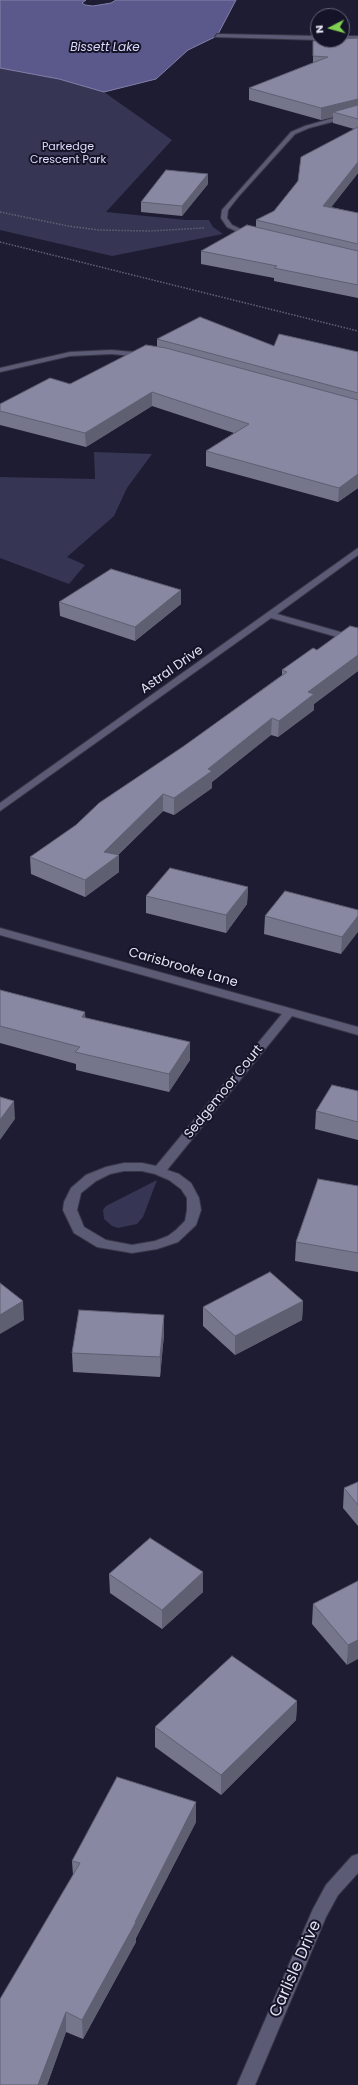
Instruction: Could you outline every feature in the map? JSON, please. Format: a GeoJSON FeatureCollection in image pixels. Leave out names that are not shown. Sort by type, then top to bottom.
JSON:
{"type":"FeatureCollection","features":[{"type":"Feature","properties":{"kind":"street"},"geometry":{"type":"LineString","coordinates":[[217,36],[310,38]]}},
{"type":"Feature","properties":{"kind":"street"},"geometry":{"type":"LineString","coordinates":[[258,238],[244,234],[228,226],[224,218],[225,210],[288,137],[307,127],[358,113]]}},
{"type":"Feature","properties":{"kind":"street"},"geometry":{"type":"LineString","coordinates":[[0,370],[46,358],[87,353],[123,352],[157,356]]}},
{"type":"Feature","properties":{"kind":"street","name":"Astral Drive"},"geometry":{"type":"LineString","coordinates":[[0,808],[358,552]]}},
{"type":"Feature","properties":{"kind":"street"},"geometry":{"type":"LineString","coordinates":[[272,614],[358,640]]}},
{"type":"Feature","properties":{"kind":"street","name":"Carisbrooke Lane"},"geometry":{"type":"LineString","coordinates":[[0,932],[358,1031]]}},
{"type":"Feature","properties":{"kind":"street","name":"Sedgemoor Court"},"geometry":{"type":"LineString","coordinates":[[160,1171],[289,1012]]}},
{"type":"Feature","properties":{"kind":"street"},"geometry":{"type":"LineString","coordinates":[[124,1167],[142,1167],[160,1171],[183,1183],[193,1198],[194,1210],[191,1222],[177,1236],[157,1245],[125,1248],[96,1241],[76,1226],[70,1210],[71,1202],[80,1187],[91,1178],[106,1171],[124,1167]]}},
{"type":"Feature","properties":{"kind":"street","name":"Carlisle Drive"},"geometry":{"type":"LineString","coordinates":[[246,2085],[320,1914],[332,1890],[358,1861]]}},
{"type":"Feature","properties":{"kind":"path"},"geometry":{"type":"LineString","coordinates":[[0,212],[68,226],[99,230],[155,231],[228,226]]}},
{"type":"Feature","properties":{"kind":"path"},"geometry":{"type":"LineString","coordinates":[[0,242],[358,331]]}},
{"type":"Feature","properties":{"kind":"green space","name":"Parkedge Crescent Park"},"geometry":{"type":"Polygon","coordinates":[[[0,68],[59,79],[104,92],[172,140],[106,212],[186,220],[209,220],[213,227],[223,234],[112,256],[0,230],[0,68]]]}},
{"type":"Feature","properties":{"kind":"green space"},"geometry":{"type":"Polygon","coordinates":[[[94,452],[152,454],[127,488],[114,516],[67,557],[85,565],[69,584],[0,558],[0,477],[95,479],[94,452]]]}},
{"type":"Feature","properties":{"kind":"green space"},"geometry":{"type":"Polygon","coordinates":[[[157,1180],[143,1217],[137,1224],[118,1228],[112,1226],[104,1219],[103,1210],[106,1206],[157,1180]]]}},
{"type":"Feature","properties":{"kind":"water","name":"Bissett Lake"},"geometry":{"type":"Polygon","coordinates":[[[0,0],[86,0],[82,3],[93,6],[111,3],[116,0],[236,0],[217,36],[188,50],[156,79],[104,92],[59,79],[0,68],[0,0]]]}},
{"type":"Feature","properties":{"kind":"building"},"geometry":{"type":"Polygon","coordinates":[[[350,38],[358,38],[358,99],[321,108],[249,88],[328,57],[313,56],[313,48],[350,48],[350,38]]]}},
{"type":"Feature","properties":{"kind":"building"},"geometry":{"type":"Polygon","coordinates":[[[358,105],[358,119],[333,112],[358,105]]]}},
{"type":"Feature","properties":{"kind":"building"},"geometry":{"type":"Polygon","coordinates":[[[358,127],[358,162],[323,206],[358,213],[358,244],[256,220],[274,211],[298,181],[301,157],[358,127]]]}},
{"type":"Feature","properties":{"kind":"building"},"geometry":{"type":"Polygon","coordinates":[[[166,170],[208,174],[182,206],[141,202],[166,170]]]}},
{"type":"Feature","properties":{"kind":"building"},"geometry":{"type":"Polygon","coordinates":[[[247,225],[358,251],[358,285],[274,268],[277,266],[201,251],[247,225]]]}},
{"type":"Feature","properties":{"kind":"building"},"geometry":{"type":"Polygon","coordinates":[[[200,317],[274,346],[279,334],[358,352],[358,393],[157,339],[200,317]]]}},
{"type":"Feature","properties":{"kind":"building"},"geometry":{"type":"Polygon","coordinates":[[[146,345],[166,348],[358,400],[358,474],[339,488],[206,451],[249,424],[152,392],[85,433],[0,411],[0,404],[50,378],[70,384],[146,345]]]}},
{"type":"Feature","properties":{"kind":"building"},"geometry":{"type":"Polygon","coordinates":[[[111,569],[181,590],[135,627],[59,602],[111,569]]]}},
{"type":"Feature","properties":{"kind":"building"},"geometry":{"type":"Polygon","coordinates":[[[350,626],[358,628],[358,655],[308,692],[314,694],[279,721],[272,718],[208,769],[212,771],[174,798],[163,794],[104,852],[119,855],[85,880],[30,857],[76,825],[99,803],[184,746],[287,672],[282,670],[313,648],[317,650],[350,626]]]}},
{"type":"Feature","properties":{"kind":"building"},"geometry":{"type":"Polygon","coordinates":[[[170,868],[248,887],[226,915],[146,896],[170,868]]]}},
{"type":"Feature","properties":{"kind":"building"},"geometry":{"type":"Polygon","coordinates":[[[285,891],[358,910],[358,916],[342,937],[265,916],[285,891]]]}},
{"type":"Feature","properties":{"kind":"building"},"geometry":{"type":"Polygon","coordinates":[[[0,990],[85,1012],[82,1017],[190,1042],[169,1074],[75,1052],[80,1047],[0,1026],[0,990]]]}},
{"type":"Feature","properties":{"kind":"building"},"geometry":{"type":"Polygon","coordinates":[[[332,1085],[358,1091],[358,1122],[316,1111],[332,1085]]]}},
{"type":"Feature","properties":{"kind":"building"},"geometry":{"type":"Polygon","coordinates":[[[0,1097],[14,1101],[0,1120],[0,1097]]]}},
{"type":"Feature","properties":{"kind":"building"},"geometry":{"type":"Polygon","coordinates":[[[318,1179],[358,1186],[358,1253],[296,1242],[318,1179]]]}},
{"type":"Feature","properties":{"kind":"building"},"geometry":{"type":"Polygon","coordinates":[[[270,1272],[303,1301],[235,1336],[203,1307],[270,1272]]]}},
{"type":"Feature","properties":{"kind":"building"},"geometry":{"type":"Polygon","coordinates":[[[0,1283],[23,1301],[0,1315],[0,1283]]]}},
{"type":"Feature","properties":{"kind":"building"},"geometry":{"type":"Polygon","coordinates":[[[79,1310],[164,1315],[160,1357],[72,1353],[79,1310]]]}},
{"type":"Feature","properties":{"kind":"building"},"geometry":{"type":"Polygon","coordinates":[[[358,1482],[358,1505],[344,1488],[358,1482]]]}},
{"type":"Feature","properties":{"kind":"building"},"geometry":{"type":"Polygon","coordinates":[[[150,1538],[203,1572],[162,1610],[109,1574],[150,1538]]]}},
{"type":"Feature","properties":{"kind":"building"},"geometry":{"type":"Polygon","coordinates":[[[358,1581],[358,1640],[348,1645],[313,1604],[358,1581]]]}},
{"type":"Feature","properties":{"kind":"building"},"geometry":{"type":"Polygon","coordinates":[[[232,1656],[297,1701],[221,1775],[155,1727],[232,1656]]]}},
{"type":"Feature","properties":{"kind":"building"},"geometry":{"type":"Polygon","coordinates":[[[117,1777],[196,1802],[136,1922],[82,2020],[66,2012],[38,2085],[0,2085],[0,1999],[80,1863],[72,1861],[117,1777]]]}}]}
